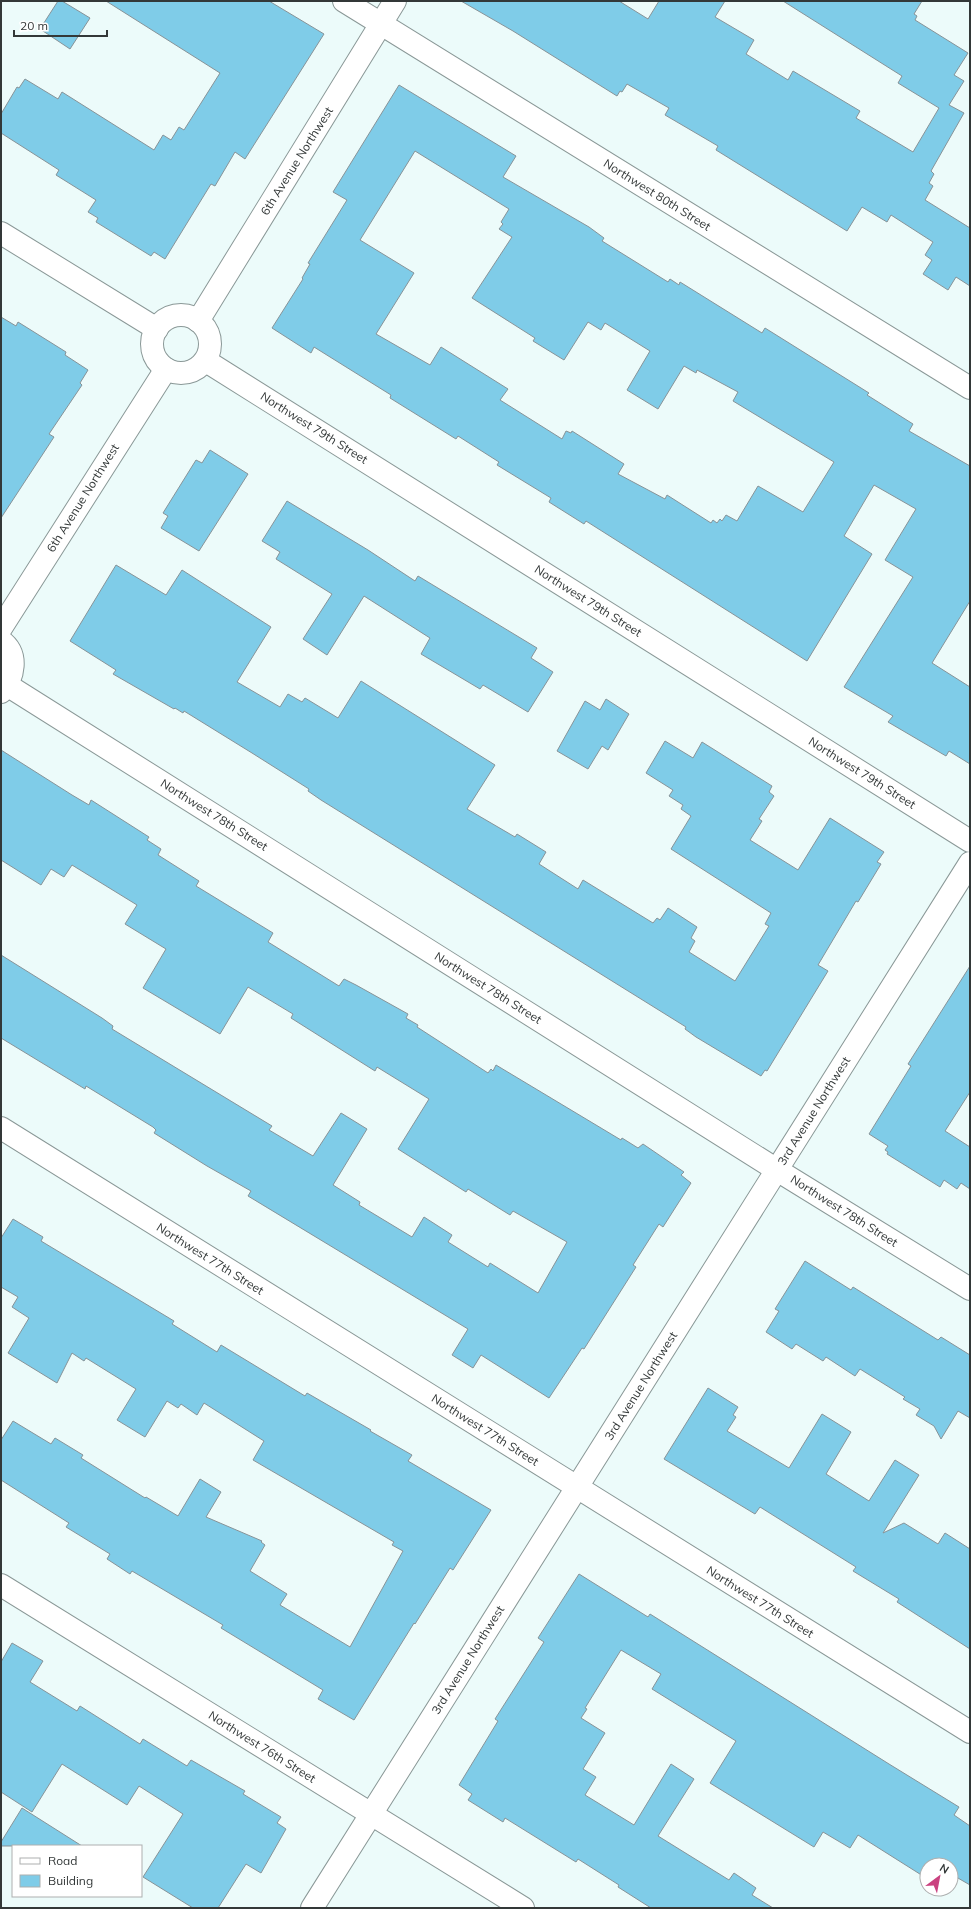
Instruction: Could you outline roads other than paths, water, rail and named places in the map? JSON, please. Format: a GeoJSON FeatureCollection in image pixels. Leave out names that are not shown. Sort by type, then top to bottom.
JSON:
{"type":"FeatureCollection","features":[{"type":"Feature","properties":{"kind":"street","name":"Northwest 80th Street"},"geometry":{"type":"LineString","coordinates":[[344,1],[970,388]]}},
{"type":"Feature","properties":{"kind":"street","name":"6th Avenue Northwest"},"geometry":{"type":"LineString","coordinates":[[198,321],[395,1]]}},
{"type":"Feature","properties":{"kind":"street"},"geometry":{"type":"LineString","coordinates":[[1,233],[157,329]]}},
{"type":"Feature","properties":{"kind":"street"},"geometry":{"type":"LineString","coordinates":[[174,315],[184,315],[198,321],[208,332],[210,352],[206,360],[199,368],[190,372],[180,373],[166,369],[157,360],[153,352],[152,342],[157,329],[166,319],[174,315]]}},
{"type":"Feature","properties":{"kind":"street","name":"Northwest 79th Street"},"geometry":{"type":"LineString","coordinates":[[206,360],[970,841]]}},
{"type":"Feature","properties":{"kind":"street","name":"6th Avenue Northwest"},"geometry":{"type":"LineString","coordinates":[[1,628],[166,369]]}},
{"type":"Feature","properties":{"kind":"street"},"geometry":{"type":"LineString","coordinates":[[1,641],[10,653],[14,663],[12,674],[4,688]]}},
{"type":"Feature","properties":{"kind":"street","name":"Northwest 78th Street"},"geometry":{"type":"LineString","coordinates":[[4,688],[776,1170],[970,1289]]}},
{"type":"Feature","properties":{"kind":"street","name":"3rd Avenue Northwest"},"geometry":{"type":"LineString","coordinates":[[312,1908],[970,863]]}},
{"type":"Feature","properties":{"kind":"street","name":"Northwest 77th Street"},"geometry":{"type":"LineString","coordinates":[[1,1128],[970,1732]]}},
{"type":"Feature","properties":{"kind":"street","name":"Northwest 76th Street"},"geometry":{"type":"LineString","coordinates":[[1,1585],[523,1908]]}}]}
